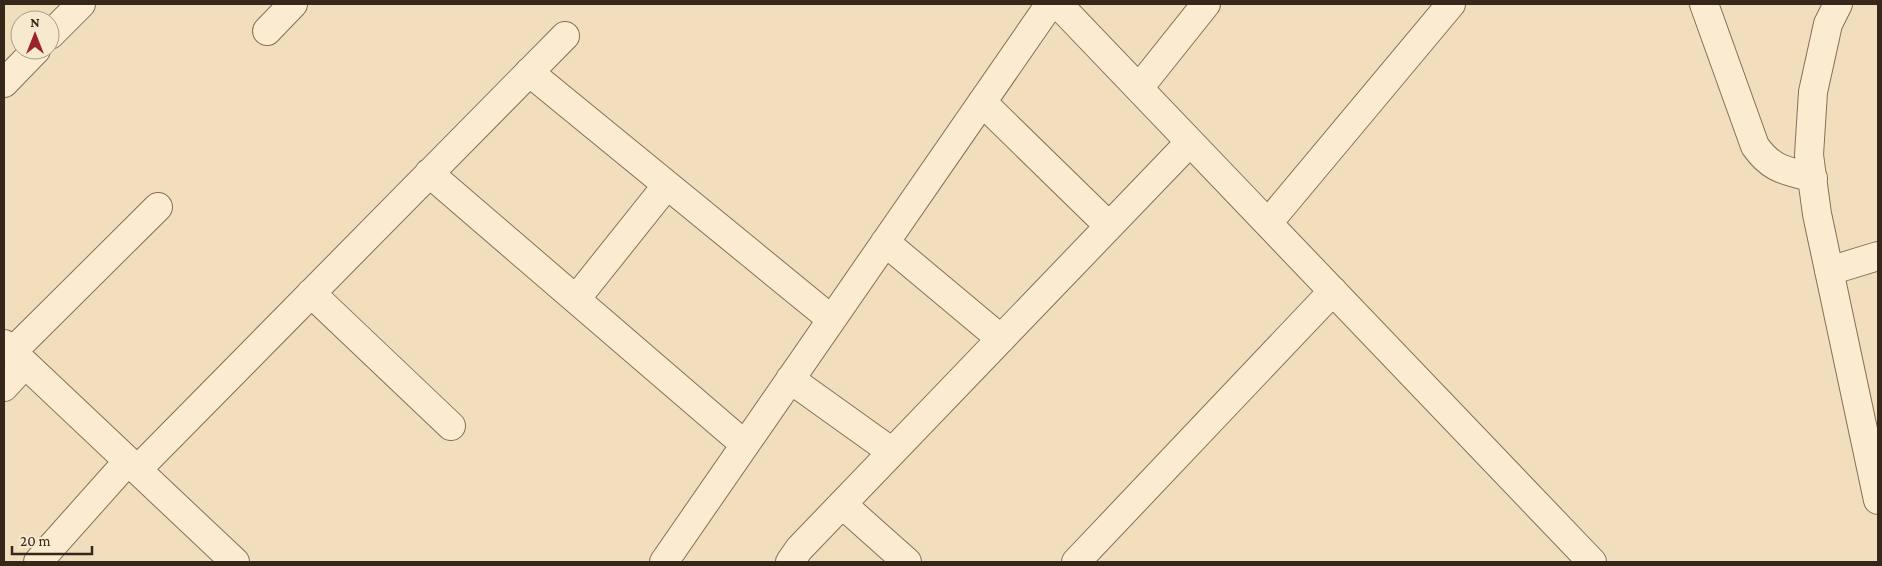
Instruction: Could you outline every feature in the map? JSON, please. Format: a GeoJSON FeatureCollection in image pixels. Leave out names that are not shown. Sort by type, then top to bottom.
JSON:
{"type":"FeatureCollection","features":[{"type":"Feature","properties":{"kind":"street"},"geometry":{"type":"LineString","coordinates":[[60,25],[81,4]]}},
{"type":"Feature","properties":{"kind":"street"},"geometry":{"type":"LineString","coordinates":[[267,31],[293,4]]}},
{"type":"Feature","properties":{"kind":"street"},"geometry":{"type":"LineString","coordinates":[[1139,88],[1206,4]]}},
{"type":"Feature","properties":{"kind":"street"},"geometry":{"type":"LineString","coordinates":[[1268,223],[1451,4]]}},
{"type":"Feature","properties":{"kind":"street"},"geometry":{"type":"LineString","coordinates":[[1704,4],[1755,146],[1764,159],[1776,167],[1812,178]]}},
{"type":"Feature","properties":{"kind":"street"},"geometry":{"type":"LineString","coordinates":[[1838,4],[1828,24],[1812,92],[1809,155],[1817,214],[1878,500]]}},
{"type":"Feature","properties":{"kind":"street"},"geometry":{"type":"LineString","coordinates":[[664,562],[982,102],[1064,7],[1190,142],[1592,562]]}},
{"type":"Feature","properties":{"kind":"street"},"geometry":{"type":"LineString","coordinates":[[38,562],[132,465],[311,293],[565,36]]}},
{"type":"Feature","properties":{"kind":"street"},"geometry":{"type":"LineString","coordinates":[[4,83],[26,60]]}},
{"type":"Feature","properties":{"kind":"street"},"geometry":{"type":"LineString","coordinates":[[529,72],[831,319]]}},
{"type":"Feature","properties":{"kind":"street"},"geometry":{"type":"LineString","coordinates":[[982,102],[1109,226]]}},
{"type":"Feature","properties":{"kind":"street"},"geometry":{"type":"LineString","coordinates":[[790,562],[799,549],[1190,142]]}},
{"type":"Feature","properties":{"kind":"street"},"geometry":{"type":"LineString","coordinates":[[429,173],[744,444]]}},
{"type":"Feature","properties":{"kind":"street"},"geometry":{"type":"LineString","coordinates":[[576,299],[667,185]]}},
{"type":"Feature","properties":{"kind":"street"},"geometry":{"type":"LineString","coordinates":[[4,388],[13,353],[158,207]]}},
{"type":"Feature","properties":{"kind":"street"},"geometry":{"type":"LineString","coordinates":[[885,242],[1000,339]]}},
{"type":"Feature","properties":{"kind":"street"},"geometry":{"type":"LineString","coordinates":[[1829,271],[1878,256]]}},
{"type":"Feature","properties":{"kind":"street"},"geometry":{"type":"LineString","coordinates":[[1076,562],[1333,291]]}},
{"type":"Feature","properties":{"kind":"street"},"geometry":{"type":"LineString","coordinates":[[311,293],[451,426]]}},
{"type":"Feature","properties":{"kind":"street"},"geometry":{"type":"LineString","coordinates":[[13,353],[235,562]]}},
{"type":"Feature","properties":{"kind":"street"},"geometry":{"type":"LineString","coordinates":[[790,379],[892,452]]}},
{"type":"Feature","properties":{"kind":"street"},"geometry":{"type":"LineString","coordinates":[[842,504],[907,562]]}}]}
